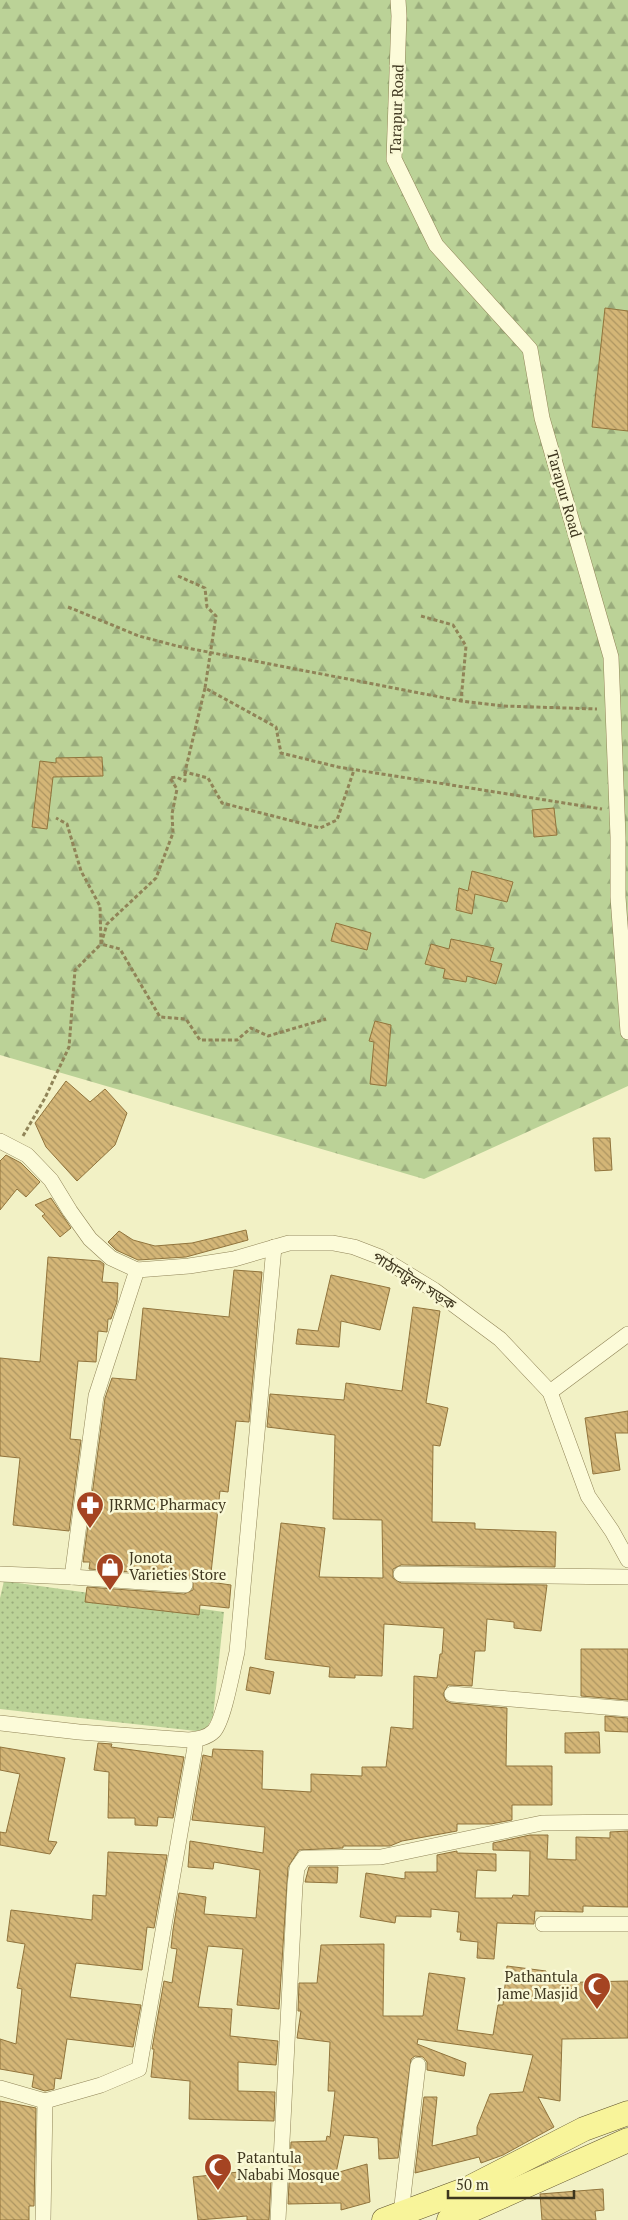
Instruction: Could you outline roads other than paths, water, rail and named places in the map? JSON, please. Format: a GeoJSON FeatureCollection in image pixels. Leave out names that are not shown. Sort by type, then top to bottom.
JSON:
{"type":"FeatureCollection","features":[{"type":"Feature","properties":{"kind":"main road"},"geometry":{"type":"LineString","coordinates":[[452,2220],[584,2129],[628,2113]]}},
{"type":"Feature","properties":{"kind":"main road"},"geometry":{"type":"LineString","coordinates":[[393,2217],[468,2189],[501,2185],[628,2140]]}},
{"type":"Feature","properties":{"kind":"street","name":"Tarapur Road"},"geometry":{"type":"LineString","coordinates":[[398,0],[400,16],[394,159],[436,245],[530,349],[542,418],[611,657],[618,897],[628,1032]]}},
{"type":"Feature","properties":{"kind":"street","name":"পাঠানটুলা সড়ক"},"geometry":{"type":"LineString","coordinates":[[0,1141],[27,1155],[52,1180],[70,1211],[90,1239],[111,1258],[137,1270],[189,1266],[234,1259],[289,1243],[333,1243],[354,1247],[380,1257],[434,1290],[500,1339],[550,1392],[588,1496],[612,1531],[628,1560]]}},
{"type":"Feature","properties":{"kind":"street"},"geometry":{"type":"LineString","coordinates":[[0,1723],[80,1732],[189,1740],[203,1738],[215,1730],[223,1708],[236,1652],[274,1247]]}},
{"type":"Feature","properties":{"kind":"street"},"geometry":{"type":"LineString","coordinates":[[72,1577],[96,1396],[137,1270]]}},
{"type":"Feature","properties":{"kind":"street"},"geometry":{"type":"LineString","coordinates":[[550,1392],[628,1334]]}},
{"type":"Feature","properties":{"kind":"street"},"geometry":{"type":"LineString","coordinates":[[0,1574],[185,1585]]}},
{"type":"Feature","properties":{"kind":"street"},"geometry":{"type":"LineString","coordinates":[[400,1574],[628,1577]]}},
{"type":"Feature","properties":{"kind":"street"},"geometry":{"type":"LineString","coordinates":[[452,1694],[628,1709]]}},
{"type":"Feature","properties":{"kind":"street"},"geometry":{"type":"LineString","coordinates":[[0,2088],[45,2101],[101,2085],[139,2069],[195,1747]]}},
{"type":"Feature","properties":{"kind":"street"},"geometry":{"type":"LineString","coordinates":[[278,2220],[295,1885],[297,1868],[304,1858],[381,1857],[542,1823],[628,1822]]}},
{"type":"Feature","properties":{"kind":"street"},"geometry":{"type":"LineString","coordinates":[[543,1924],[628,1924]]}},
{"type":"Feature","properties":{"kind":"street"},"geometry":{"type":"LineString","coordinates":[[393,2217],[418,2065]]}},
{"type":"Feature","properties":{"kind":"street"},"geometry":{"type":"LineString","coordinates":[[43,2220],[45,2101]]}},
{"type":"Feature","properties":{"kind":"place","name":"JRRMC Pharmacy"},"geometry":{"type":"Point","coordinates":[90,1529]}},
{"type":"Feature","properties":{"kind":"place","name":"Jonota Varieties Store"},"geometry":{"type":"Point","coordinates":[110,1591]}},
{"type":"Feature","properties":{"kind":"place","name":"Pathantula Jame Masjid"},"geometry":{"type":"Point","coordinates":[597,2010]}},
{"type":"Feature","properties":{"kind":"place","name":"Patantula Nababi Mosque"},"geometry":{"type":"Point","coordinates":[218,2191]}}]}
